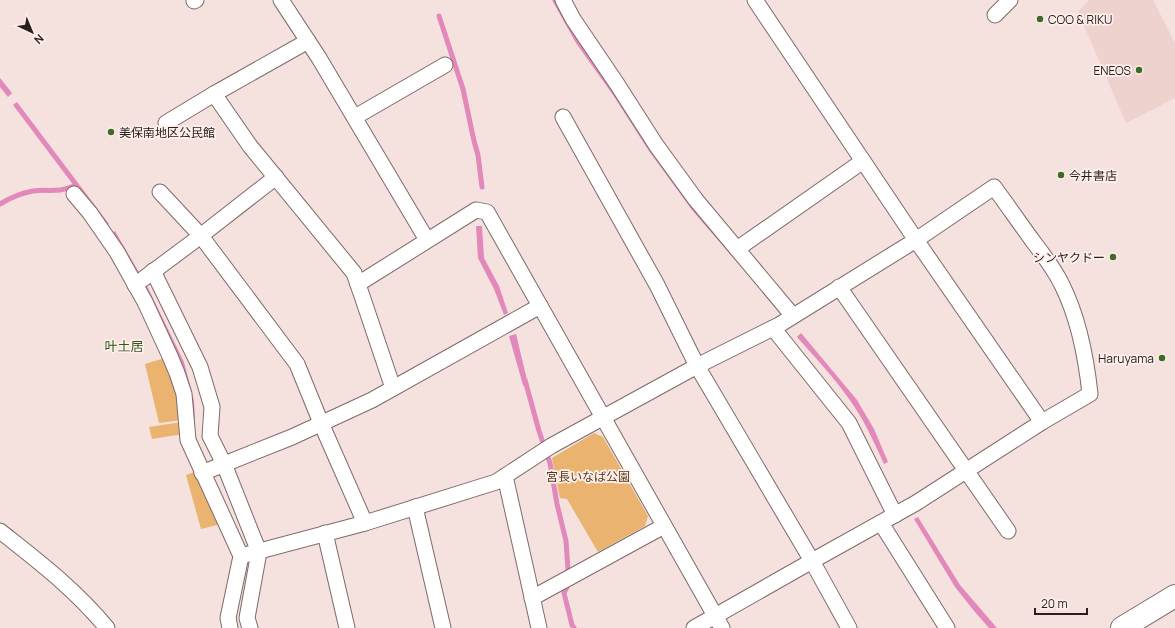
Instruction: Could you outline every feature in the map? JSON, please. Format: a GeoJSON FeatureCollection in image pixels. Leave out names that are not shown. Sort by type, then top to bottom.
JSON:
{"type":"FeatureCollection","features":[{"type":"Feature","properties":{"kind":"highway"},"geometry":{"type":"LineString","coordinates":[[1122,628],[1175,596]]}},
{"type":"Feature","properties":{"kind":"street"},"geometry":{"type":"LineString","coordinates":[[281,0],[308,41],[427,240]]}},
{"type":"Feature","properties":{"kind":"street"},"geometry":{"type":"LineString","coordinates":[[563,0],[573,20],[617,84],[656,145],[696,200],[794,316]]}},
{"type":"Feature","properties":{"kind":"street"},"geometry":{"type":"LineString","coordinates":[[995,15],[1010,0]]}},
{"type":"Feature","properties":{"kind":"street"},"geometry":{"type":"LineString","coordinates":[[760,2],[916,240],[1042,422]]}},
{"type":"Feature","properties":{"kind":"street"},"geometry":{"type":"LineString","coordinates":[[166,123],[308,41]]}},
{"type":"Feature","properties":{"kind":"street"},"geometry":{"type":"LineString","coordinates":[[354,117],[445,65]]}},
{"type":"Feature","properties":{"kind":"street"},"geometry":{"type":"LineString","coordinates":[[214,94],[250,146],[354,273],[393,388]]}},
{"type":"Feature","properties":{"kind":"street"},"geometry":{"type":"LineString","coordinates":[[563,117],[657,285],[697,366],[812,561],[849,628]]}},
{"type":"Feature","properties":{"kind":"street"},"geometry":{"type":"LineString","coordinates":[[737,249],[863,161]]}},
{"type":"Feature","properties":{"kind":"street"},"geometry":{"type":"LineString","coordinates":[[135,285],[201,236],[276,177]]}},
{"type":"Feature","properties":{"kind":"street"},"geometry":{"type":"LineString","coordinates":[[241,556],[365,523],[496,482],[551,446],[697,366],[794,316],[916,240],[994,187],[1051,266],[1062,284],[1079,329],[1086,361],[1090,394],[1042,422],[916,503],[812,561],[719,622],[694,628]]}},
{"type":"Feature","properties":{"kind":"street"},"geometry":{"type":"LineString","coordinates":[[160,192],[201,236],[297,364],[365,523]]}},
{"type":"Feature","properties":{"kind":"street"},"geometry":{"type":"LineString","coordinates":[[74,194],[102,229],[117,252],[145,302],[177,373],[184,394],[188,440],[241,556],[228,618],[230,628]]}},
{"type":"Feature","properties":{"kind":"street"},"geometry":{"type":"LineString","coordinates":[[358,284],[476,210],[487,212],[719,622]]}},
{"type":"Feature","properties":{"kind":"street"},"geometry":{"type":"LineString","coordinates":[[153,271],[200,367],[212,407],[210,436],[224,464],[258,552],[247,618],[250,628]]}},
{"type":"Feature","properties":{"kind":"street"},"geometry":{"type":"LineString","coordinates":[[839,287],[1008,531]]}},
{"type":"Feature","properties":{"kind":"street"},"geometry":{"type":"LineString","coordinates":[[202,473],[292,437],[372,400],[540,306]]}},
{"type":"Feature","properties":{"kind":"street"},"geometry":{"type":"LineString","coordinates":[[773,328],[849,423],[895,515]]}},
{"type":"Feature","properties":{"kind":"street"},"geometry":{"type":"LineString","coordinates":[[505,476],[539,628]]}},
{"type":"Feature","properties":{"kind":"street"},"geometry":{"type":"LineString","coordinates":[[415,507],[443,628]]}},
{"type":"Feature","properties":{"kind":"street"},"geometry":{"type":"LineString","coordinates":[[881,523],[941,626]]}},
{"type":"Feature","properties":{"kind":"street"},"geometry":{"type":"LineString","coordinates":[[532,598],[664,526]]}},
{"type":"Feature","properties":{"kind":"street"},"geometry":{"type":"LineString","coordinates":[[0,531],[61,579],[107,628]]}},
{"type":"Feature","properties":{"kind":"street"},"geometry":{"type":"LineString","coordinates":[[326,533],[347,628]]}},
{"type":"Feature","properties":{"kind":"shaded area"},"geometry":{"type":"Polygon","coordinates":[[[552,0],[558,0],[779,311],[692,210],[649,151],[613,95],[576,43],[552,0]]]}},
{"type":"Feature","properties":{"kind":"shaded area","name":"ENEOS"},"geometry":{"type":"Polygon","coordinates":[[[1089,0],[1153,0],[1175,43],[1175,98],[1126,123],[1078,12],[1089,0]]]}},
{"type":"Feature","properties":{"kind":"shaded area"},"geometry":{"type":"Polygon","coordinates":[[[0,78],[12,93],[8,97],[0,87],[0,78]]]}},
{"type":"Feature","properties":{"kind":"shaded area"},"geometry":{"type":"Polygon","coordinates":[[[17,102],[109,224],[105,227],[13,105],[17,102]]]}},
{"type":"Feature","properties":{"kind":"shaded area"},"geometry":{"type":"Polygon","coordinates":[[[476,226],[482,226],[484,258],[499,286],[508,313],[504,315],[494,289],[478,258],[476,226]]]}},
{"type":"Feature","properties":{"kind":"shaded area"},"geometry":{"type":"Polygon","coordinates":[[[115,231],[148,288],[184,362],[194,401],[195,419],[190,419],[110,234],[115,231]]]}},
{"type":"Feature","properties":{"kind":"shaded area"},"geometry":{"type":"Polygon","coordinates":[[[801,333],[857,400],[874,429],[888,462],[884,464],[865,424],[848,397],[832,376],[797,337],[801,333]]]}},
{"type":"Feature","properties":{"kind":"shaded area"},"geometry":{"type":"Polygon","coordinates":[[[516,334],[528,384],[525,387],[523,385],[509,336],[516,334]]]}},
{"type":"Feature","properties":{"kind":"shaded area"},"geometry":{"type":"Polygon","coordinates":[[[918,517],[960,585],[997,628],[989,628],[955,587],[914,519],[918,517]]]}},
{"type":"Feature","properties":{"kind":"green space"},"geometry":{"type":"Polygon","coordinates":[[[165,358],[180,404],[182,420],[159,423],[145,364],[165,358]]]}},
{"type":"Feature","properties":{"kind":"green space"},"geometry":{"type":"Polygon","coordinates":[[[182,422],[183,434],[152,439],[149,427],[182,422]]]}},
{"type":"Feature","properties":{"kind":"green space","name":"宮長いなば公園"},"geometry":{"type":"Polygon","coordinates":[[[594,433],[603,437],[648,516],[645,526],[598,552],[567,499],[560,498],[552,458],[594,433]]]}},
{"type":"Feature","properties":{"kind":"green space"},"geometry":{"type":"Polygon","coordinates":[[[197,471],[221,524],[201,529],[186,475],[197,471]]]}},
{"type":"Feature","properties":{"kind":"waterway"},"geometry":{"type":"LineString","coordinates":[[439,16],[463,89],[478,155],[482,187]]}},
{"type":"Feature","properties":{"kind":"waterway"},"geometry":{"type":"LineString","coordinates":[[0,204],[16,196],[29,192],[39,190],[58,190],[74,186]]}},
{"type":"Feature","properties":{"kind":"waterway"},"geometry":{"type":"LineString","coordinates":[[525,380],[539,431],[550,463],[557,504],[566,541],[569,583],[564,593],[574,628]]}},
{"type":"Feature","properties":{"kind":"place","name":"COO & RIKU"},"geometry":{"type":"Point","coordinates":[1040,19]}},
{"type":"Feature","properties":{"kind":"place","name":"ENEOS"},"geometry":{"type":"Point","coordinates":[1139,70]}},
{"type":"Feature","properties":{"kind":"place","name":"美保南地区公民館"},"geometry":{"type":"Point","coordinates":[111,132]}},
{"type":"Feature","properties":{"kind":"place","name":"今井書店"},"geometry":{"type":"Point","coordinates":[1061,175]}},
{"type":"Feature","properties":{"kind":"place","name":"シンヤクドー"},"geometry":{"type":"Point","coordinates":[1113,257]}},
{"type":"Feature","properties":{"kind":"place","name":"Haruyama"},"geometry":{"type":"Point","coordinates":[1162,358]}},
{"type":"Feature","properties":{"kind":"district","name":"叶土居"},"geometry":{"type":"Point","coordinates":[124,346]}}]}
